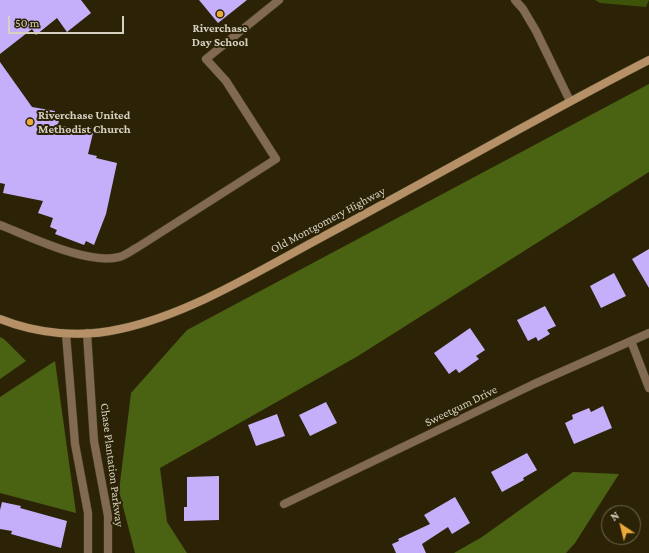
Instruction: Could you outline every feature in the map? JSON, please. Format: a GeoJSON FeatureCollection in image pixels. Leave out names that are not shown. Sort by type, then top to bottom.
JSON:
{"type":"FeatureCollection","features":[{"type":"Feature","properties":{"kind":"street"},"geometry":{"type":"LineString","coordinates":[[0,225],[80,256],[101,258],[119,257],[138,247],[276,159],[226,81],[206,60],[279,0]]}},
{"type":"Feature","properties":{"kind":"street"},"geometry":{"type":"LineString","coordinates":[[515,0],[523,9],[536,31],[570,101]]}},
{"type":"Feature","properties":{"kind":"street","name":"Old Montgomery Highway"},"geometry":{"type":"LineString","coordinates":[[0,319],[35,331],[66,334],[120,330],[171,313],[201,300],[330,233],[570,101],[649,60]]}},
{"type":"Feature","properties":{"kind":"street","name":"Sweetgum Drive"},"geometry":{"type":"LineString","coordinates":[[284,504],[534,384],[649,332]]}},
{"type":"Feature","properties":{"kind":"street","name":"Chase Plantation Parkway"},"geometry":{"type":"LineString","coordinates":[[87,333],[94,441],[108,516],[108,553]]}},
{"type":"Feature","properties":{"kind":"street"},"geometry":{"type":"LineString","coordinates":[[66,334],[75,444],[88,513],[88,553]]}},
{"type":"Feature","properties":{"kind":"street"},"geometry":{"type":"LineString","coordinates":[[631,341],[649,388]]}},
{"type":"Feature","properties":{"kind":"green space"},"geometry":{"type":"Polygon","coordinates":[[[595,0],[649,0],[646,7],[600,3],[595,0]]]}},
{"type":"Feature","properties":{"kind":"green space"},"geometry":{"type":"Polygon","coordinates":[[[649,84],[649,172],[358,356],[160,468],[167,522],[187,553],[135,553],[119,491],[131,393],[187,330],[649,84]]]}},
{"type":"Feature","properties":{"kind":"green space"},"geometry":{"type":"Polygon","coordinates":[[[0,337],[4,339],[26,361],[0,379],[0,337]]]}},
{"type":"Feature","properties":{"kind":"green space"},"geometry":{"type":"Polygon","coordinates":[[[55,361],[76,513],[0,493],[0,397],[55,361]]]}},
{"type":"Feature","properties":{"kind":"green space"},"geometry":{"type":"Polygon","coordinates":[[[573,472],[619,474],[575,543],[566,553],[454,553],[482,537],[573,472]]]}},
{"type":"Feature","properties":{"kind":"building"},"geometry":{"type":"Polygon","coordinates":[[[0,0],[81,0],[91,13],[67,32],[57,18],[36,35],[32,29],[0,54],[0,0]]]}},
{"type":"Feature","properties":{"kind":"building","name":"Riverchase Day School"},"geometry":{"type":"Polygon","coordinates":[[[199,0],[247,0],[218,23],[199,0]]]}},
{"type":"Feature","properties":{"kind":"building","name":"Riverchase United Methodist Church"},"geometry":{"type":"Polygon","coordinates":[[[0,62],[32,107],[55,111],[53,119],[59,120],[58,125],[93,133],[88,154],[97,156],[96,158],[117,163],[106,214],[94,245],[86,241],[84,245],[55,234],[57,230],[50,227],[53,218],[38,213],[43,201],[3,193],[5,184],[0,183],[0,62]]]}},
{"type":"Feature","properties":{"kind":"building"},"geometry":{"type":"Polygon","coordinates":[[[649,249],[649,288],[632,259],[649,249]]]}},
{"type":"Feature","properties":{"kind":"building"},"geometry":{"type":"Polygon","coordinates":[[[614,273],[626,296],[601,308],[590,286],[614,273]]]}},
{"type":"Feature","properties":{"kind":"building"},"geometry":{"type":"Polygon","coordinates":[[[545,306],[556,326],[547,330],[550,334],[538,341],[536,337],[528,341],[517,320],[545,306]]]}},
{"type":"Feature","properties":{"kind":"building"},"geometry":{"type":"Polygon","coordinates":[[[470,328],[485,350],[476,356],[479,359],[459,373],[456,369],[449,374],[434,353],[470,328]]]}},
{"type":"Feature","properties":{"kind":"building"},"geometry":{"type":"Polygon","coordinates":[[[326,402],[337,423],[310,436],[299,415],[326,402]]]}},
{"type":"Feature","properties":{"kind":"building"},"geometry":{"type":"Polygon","coordinates":[[[603,406],[612,428],[574,444],[565,423],[573,419],[572,415],[589,408],[591,412],[603,406]]]}},
{"type":"Feature","properties":{"kind":"building"},"geometry":{"type":"Polygon","coordinates":[[[277,414],[285,436],[256,446],[248,425],[277,414]]]}},
{"type":"Feature","properties":{"kind":"building"},"geometry":{"type":"Polygon","coordinates":[[[527,453],[537,470],[523,478],[524,480],[502,492],[491,472],[527,453]]]}},
{"type":"Feature","properties":{"kind":"building"},"geometry":{"type":"Polygon","coordinates":[[[219,476],[219,520],[184,521],[184,507],[187,507],[187,477],[219,476]]]}},
{"type":"Feature","properties":{"kind":"building"},"geometry":{"type":"Polygon","coordinates":[[[455,497],[470,523],[452,534],[448,527],[422,544],[426,553],[396,553],[392,544],[399,541],[398,539],[430,524],[424,515],[455,497]]]}},
{"type":"Feature","properties":{"kind":"building"},"geometry":{"type":"Polygon","coordinates":[[[2,502],[21,506],[20,508],[67,521],[61,548],[11,534],[12,531],[0,529],[0,510],[2,502]]]}},
{"type":"Feature","properties":{"kind":"place","name":"Riverchase Day School"},"geometry":{"type":"Point","coordinates":[220,14]}},
{"type":"Feature","properties":{"kind":"place","name":"Riverchase United Methodist Church"},"geometry":{"type":"Point","coordinates":[30,122]}}]}
